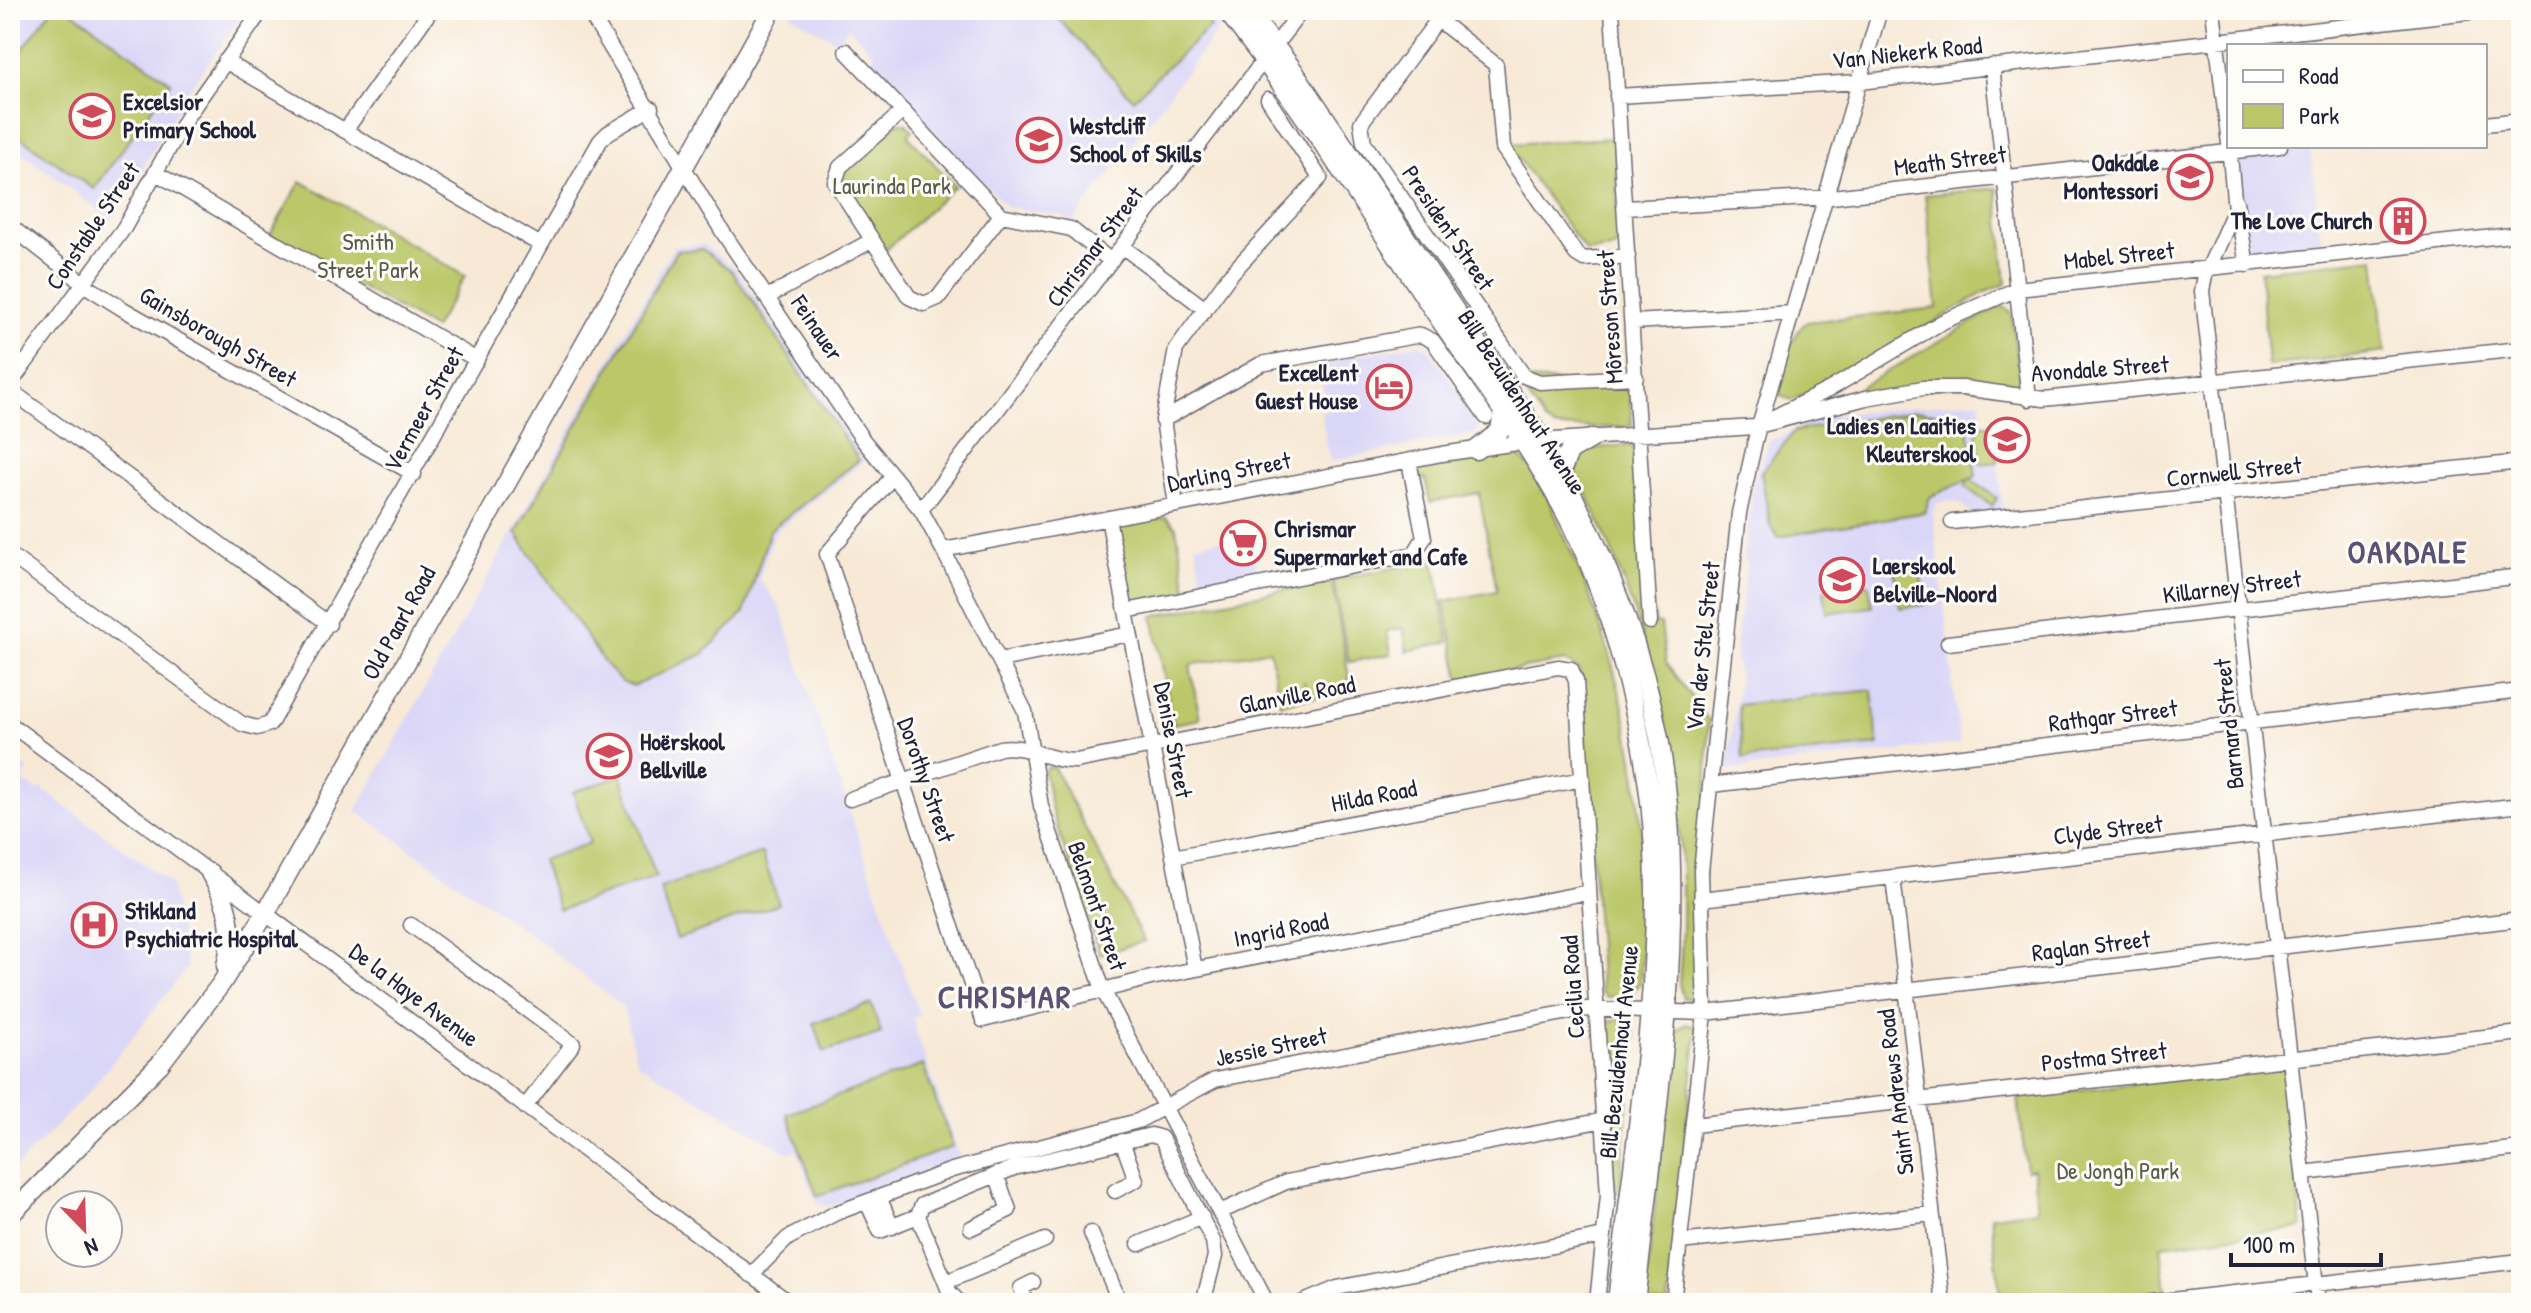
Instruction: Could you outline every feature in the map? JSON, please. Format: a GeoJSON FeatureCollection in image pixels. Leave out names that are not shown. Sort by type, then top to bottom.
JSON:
{"type":"FeatureCollection","features":[{"type":"Feature","properties":{"kind":"main road","name":"Old Paarl Road"},"geometry":{"type":"LineString","coordinates":[[10,1215],[160,1064],[221,984],[265,914],[772,10]]}},
{"type":"Feature","properties":{"kind":"main road","name":"Bill Bezuidenhout Avenue"},"geometry":{"type":"LineString","coordinates":[[1226,10],[1270,52],[1533,442],[1561,472],[1607,569],[1634,642],[1652,707],[1668,803],[1672,883],[1617,1303]]}},
{"type":"Feature","properties":{"kind":"main road","name":"Bill Bezuidenhout Avenue"},"geometry":{"type":"LineString","coordinates":[[1247,10],[1494,414],[1533,442],[1592,571],[1634,711],[1654,849],[1657,1012],[1635,1303]]}},
{"type":"Feature","properties":{"kind":"main road"},"geometry":{"type":"LineString","coordinates":[[1476,450],[1500,431],[1494,414]]}},
{"type":"Feature","properties":{"kind":"main road"},"geometry":{"type":"LineString","coordinates":[[1561,472],[1572,449],[1593,438]]}},
{"type":"Feature","properties":{"kind":"main road"},"geometry":{"type":"LineString","coordinates":[[210,873],[227,907],[232,934],[221,984]]}},
{"type":"Feature","properties":{"kind":"street","name":"Constable Street"},"geometry":{"type":"LineString","coordinates":[[10,387],[124,228],[188,115],[262,10]]}},
{"type":"Feature","properties":{"kind":"street"},"geometry":{"type":"LineString","coordinates":[[345,131],[431,10]]}},
{"type":"Feature","properties":{"kind":"street","name":"Feinauer"},"geometry":{"type":"LineString","coordinates":[[588,10],[651,108],[724,234],[769,296],[863,440],[921,510]]}},
{"type":"Feature","properties":{"kind":"street","name":"Chrismar Street"},"geometry":{"type":"LineString","coordinates":[[921,510],[1302,10]]}},
{"type":"Feature","properties":{"kind":"street","name":"Môreson Street"},"geometry":{"type":"LineString","coordinates":[[1612,10],[1650,622]]}},
{"type":"Feature","properties":{"kind":"street","name":"Van der Stel Street"},"geometry":{"type":"LineString","coordinates":[[1673,1303],[1705,1013],[1701,899],[1739,513],[1759,425],[1880,10]]}},
{"type":"Feature","properties":{"kind":"street","name":"Barnard Street"},"geometry":{"type":"LineString","coordinates":[[2213,10],[2227,129]]}},
{"type":"Feature","properties":{"kind":"street","name":"Van Niekerk Road"},"geometry":{"type":"LineString","coordinates":[[1617,96],[1859,82],[2487,10]]}},
{"type":"Feature","properties":{"kind":"street"},"geometry":{"type":"LineString","coordinates":[[1441,15],[1496,65],[1503,148],[1576,254],[1584,259],[1628,256]]}},
{"type":"Feature","properties":{"kind":"street","name":"President Street"},"geometry":{"type":"LineString","coordinates":[[1441,15],[1361,123],[1364,143],[1524,376],[1540,382],[1636,377]]}},
{"type":"Feature","properties":{"kind":"street"},"geometry":{"type":"LineString","coordinates":[[846,51],[1001,215],[1071,229],[1111,261]]}},
{"type":"Feature","properties":{"kind":"street"},"geometry":{"type":"LineString","coordinates":[[225,61],[541,245]]}},
{"type":"Feature","properties":{"kind":"street"},"geometry":{"type":"LineString","coordinates":[[1992,66],[2029,399]]}},
{"type":"Feature","properties":{"kind":"street"},"geometry":{"type":"LineString","coordinates":[[1176,505],[1163,420],[1176,349],[1230,275],[1319,181],[1318,171],[1268,99]]}},
{"type":"Feature","properties":{"kind":"street","name":"Vermeer Street"},"geometry":{"type":"LineString","coordinates":[[10,555],[242,724],[257,728],[276,719],[602,138],[651,108]]}},
{"type":"Feature","properties":{"kind":"street"},"geometry":{"type":"LineString","coordinates":[[903,111],[836,174],[837,190],[909,297],[920,304],[929,304],[938,298],[1001,215]]}},
{"type":"Feature","properties":{"kind":"street"},"geometry":{"type":"LineString","coordinates":[[2487,124],[2521,120]]}},
{"type":"Feature","properties":{"kind":"street","name":"Meath Street"},"geometry":{"type":"LineString","coordinates":[[1625,208],[1826,197],[2227,147]]}},
{"type":"Feature","properties":{"kind":"street","name":"Barnard Street"},"geometry":{"type":"LineString","coordinates":[[2229,148],[2236,201],[2229,226],[2208,268],[2202,291],[2318,1303]]}},
{"type":"Feature","properties":{"kind":"street"},"geometry":{"type":"LineString","coordinates":[[156,173],[477,360]]}},
{"type":"Feature","properties":{"kind":"street"},"geometry":{"type":"LineString","coordinates":[[2236,201],[2247,265]]}},
{"type":"Feature","properties":{"kind":"street","name":"Gainsborough Street"},"geometry":{"type":"LineString","coordinates":[[10,226],[123,309],[414,474]]}},
{"type":"Feature","properties":{"kind":"street","name":"Mabel Street"},"geometry":{"type":"LineString","coordinates":[[1759,425],[1830,389],[1942,322],[2017,289],[2521,234]]}},
{"type":"Feature","properties":{"kind":"street"},"geometry":{"type":"LineString","coordinates":[[769,296],[871,241]]}},
{"type":"Feature","properties":{"kind":"street"},"geometry":{"type":"LineString","coordinates":[[1123,247],[1204,308]]}},
{"type":"Feature","properties":{"kind":"street"},"geometry":{"type":"LineString","coordinates":[[1633,322],[1792,313]]}},
{"type":"Feature","properties":{"kind":"street"},"geometry":{"type":"LineString","coordinates":[[1163,420],[1261,364],[1421,335],[1433,341],[1494,414]]}},
{"type":"Feature","properties":{"kind":"street","name":"Avondale Street"},"geometry":{"type":"LineString","coordinates":[[1533,442],[1759,425],[1866,398],[1923,388],[1963,388],[2029,399],[2521,349]]}},
{"type":"Feature","properties":{"kind":"street"},"geometry":{"type":"LineString","coordinates":[[10,387],[329,624]]}},
{"type":"Feature","properties":{"kind":"street","name":"Darling Street"},"geometry":{"type":"LineString","coordinates":[[943,550],[1409,461],[1533,442]]}},
{"type":"Feature","properties":{"kind":"street"},"geometry":{"type":"LineString","coordinates":[[1126,611],[1414,554],[1422,546],[1424,538],[1409,461]]}},
{"type":"Feature","properties":{"kind":"street","name":"Cornwell Street"},"geometry":{"type":"LineString","coordinates":[[1952,522],[2225,496],[2521,462]]}},
{"type":"Feature","properties":{"kind":"street","name":"Dorothy Street"},"geometry":{"type":"LineString","coordinates":[[892,477],[827,554],[983,1020]]}},
{"type":"Feature","properties":{"kind":"street","name":"Belmont Street"},"geometry":{"type":"LineString","coordinates":[[921,510],[1025,711],[1041,806],[1103,990],[1267,1303]]}},
{"type":"Feature","properties":{"kind":"street","name":"Denise Street"},"geometry":{"type":"LineString","coordinates":[[1108,518],[1195,969]]}},
{"type":"Feature","properties":{"kind":"street","name":"Killarney Street"},"geometry":{"type":"LineString","coordinates":[[1948,643],[2521,576]]}},
{"type":"Feature","properties":{"kind":"street"},"geometry":{"type":"LineString","coordinates":[[1000,660],[1130,634]]}},
{"type":"Feature","properties":{"kind":"street","name":"Glanville Road"},"geometry":{"type":"LineString","coordinates":[[850,799],[1000,748],[1022,746],[1050,759],[1076,761],[1558,667],[1571,669]]}},
{"type":"Feature","properties":{"kind":"street","name":"Cecilia Road"},"geometry":{"type":"LineString","coordinates":[[1571,669],[1576,681],[1583,779],[1608,1195],[1597,1303]]}},
{"type":"Feature","properties":{"kind":"street","name":"Rathgar Street"},"geometry":{"type":"LineString","coordinates":[[1711,785],[2521,691]]}},
{"type":"Feature","properties":{"kind":"street","name":"De la Haye Avenue"},"geometry":{"type":"LineString","coordinates":[[10,724],[790,1303]]}},
{"type":"Feature","properties":{"kind":"street","name":"Hilda Road"},"geometry":{"type":"LineString","coordinates":[[1173,857],[1583,779]]}},
{"type":"Feature","properties":{"kind":"street","name":"Clyde Street"},"geometry":{"type":"LineString","coordinates":[[1701,899],[2521,805]]}},
{"type":"Feature","properties":{"kind":"street","name":"Saint Andrews Road"},"geometry":{"type":"LineString","coordinates":[[1893,877],[1943,1303]]}},
{"type":"Feature","properties":{"kind":"street","name":"Ingrid Road"},"geometry":{"type":"LineString","coordinates":[[983,1020],[1195,969],[1589,892]]}},
{"type":"Feature","properties":{"kind":"street","name":"Raglan Street"},"geometry":{"type":"LineString","coordinates":[[1657,1012],[1705,1013],[2521,919]]}},
{"type":"Feature","properties":{"kind":"street"},"geometry":{"type":"LineString","coordinates":[[411,925],[573,1044],[525,1107]]}},
{"type":"Feature","properties":{"kind":"street","name":"Jessie Street"},"geometry":{"type":"LineString","coordinates":[[751,1275],[775,1249],[810,1224],[877,1208],[952,1170],[1138,1121],[1222,1078],[1597,1008],[1657,1012]]}},
{"type":"Feature","properties":{"kind":"street","name":"Postma Street"},"geometry":{"type":"LineString","coordinates":[[1693,1125],[2521,1033]]}},
{"type":"Feature","properties":{"kind":"street"},"geometry":{"type":"LineString","coordinates":[[1220,1212],[1286,1182],[1604,1120]]}},
{"type":"Feature","properties":{"kind":"street"},"geometry":{"type":"LineString","coordinates":[[960,1303],[946,1282],[918,1216],[922,1205],[996,1174],[1151,1135],[1161,1138],[1215,1247],[1203,1303]]}},
{"type":"Feature","properties":{"kind":"street"},"geometry":{"type":"LineString","coordinates":[[1115,1191],[1136,1180],[1122,1141]]}},
{"type":"Feature","properties":{"kind":"street"},"geometry":{"type":"LineString","coordinates":[[2303,1173],[2521,1148]]}},
{"type":"Feature","properties":{"kind":"street"},"geometry":{"type":"LineString","coordinates":[[971,1228],[1009,1210],[996,1174]]}},
{"type":"Feature","properties":{"kind":"street"},"geometry":{"type":"LineString","coordinates":[[877,1208],[886,1229],[918,1216]]}},
{"type":"Feature","properties":{"kind":"street"},"geometry":{"type":"LineString","coordinates":[[1680,1242],[1932,1214]]}},
{"type":"Feature","properties":{"kind":"street"},"geometry":{"type":"LineString","coordinates":[[1139,1244],[1202,1217]]}},
{"type":"Feature","properties":{"kind":"street"},"geometry":{"type":"LineString","coordinates":[[1091,1233],[1120,1303]]}},
{"type":"Feature","properties":{"kind":"street"},"geometry":{"type":"LineString","coordinates":[[1301,1303],[1337,1288],[1604,1236]]}},
{"type":"Feature","properties":{"kind":"street"},"geometry":{"type":"LineString","coordinates":[[946,1282],[1045,1240]]}},
{"type":"Feature","properties":{"kind":"street"},"geometry":{"type":"LineString","coordinates":[[2144,1303],[2521,1261]]}},
{"type":"Feature","properties":{"kind":"street"},"geometry":{"type":"LineString","coordinates":[[1027,1303],[1021,1288],[1033,1282]]}},
{"type":"Feature","properties":{"kind":"shaded area","name":"Excelsior Primary School"},"geometry":{"type":"Polygon","coordinates":[[[10,10],[246,10],[190,88],[112,220],[10,144],[10,10]]]}},
{"type":"Feature","properties":{"kind":"shaded area","name":"Westcliff School of Skills"},"geometry":{"type":"Polygon","coordinates":[[[794,10],[1213,10],[1224,22],[1073,222],[1060,215],[1007,207],[869,61],[875,55],[849,28],[836,41],[791,15],[794,10]]]}},
{"type":"Feature","properties":{"kind":"shaded area"},"geometry":{"type":"Polygon","coordinates":[[[2310,148],[2322,250],[2257,257],[2248,253],[2237,158],[2310,148]]]}},
{"type":"Feature","properties":{"kind":"shaded area","name":"Hoërskool Bellville"},"geometry":{"type":"Polygon","coordinates":[[[703,244],[736,269],[865,460],[775,532],[759,579],[779,605],[919,1015],[913,1017],[916,1032],[960,1158],[828,1207],[817,1203],[797,1150],[788,1153],[637,1063],[623,1007],[538,940],[356,811],[673,247],[703,244]]]}},
{"type":"Feature","properties":{"kind":"shaded area","name":"Excellent Guest House"},"geometry":{"type":"Polygon","coordinates":[[[1417,344],[1428,348],[1480,424],[1475,433],[1330,461],[1321,413],[1327,411],[1319,363],[1417,344]]]}},
{"type":"Feature","properties":{"kind":"shaded area","name":"Laerskool Belville-Noord"},"geometry":{"type":"Polygon","coordinates":[[[1980,400],[1983,425],[1976,426],[1980,464],[1998,462],[2003,511],[1971,514],[1960,503],[1947,500],[1937,504],[1933,513],[1960,744],[1727,770],[1739,680],[1735,649],[1747,564],[1744,559],[1753,484],[1769,441],[1828,416],[1980,400]]]}},
{"type":"Feature","properties":{"kind":"shaded area"},"geometry":{"type":"Polygon","coordinates":[[[1250,534],[1259,579],[1204,589],[1195,545],[1250,534]]]}},
{"type":"Feature","properties":{"kind":"shaded area","name":"Stikland Psychiatric Hospital"},"geometry":{"type":"Polygon","coordinates":[[[10,756],[28,769],[22,781],[38,791],[41,788],[170,883],[187,968],[88,1093],[10,1173],[10,756]]]}},
{"type":"Feature","properties":{"kind":"green space"},"geometry":{"type":"Polygon","coordinates":[[[51,10],[70,10],[171,82],[94,189],[10,130],[10,67],[51,10]]]}},
{"type":"Feature","properties":{"kind":"green space"},"geometry":{"type":"Polygon","coordinates":[[[1050,10],[1197,10],[1211,26],[1133,99],[1050,10]]]}},
{"type":"Feature","properties":{"kind":"green space","name":"Laurinda Park"},"geometry":{"type":"Polygon","coordinates":[[[898,123],[905,123],[913,130],[908,136],[955,186],[885,251],[842,188],[842,173],[898,123]]]}},
{"type":"Feature","properties":{"kind":"green space"},"geometry":{"type":"Polygon","coordinates":[[[1614,138],[1620,243],[1612,249],[1586,252],[1508,144],[1614,138]]]}},
{"type":"Feature","properties":{"kind":"green space","name":"Smith Street Park"},"geometry":{"type":"Polygon","coordinates":[[[301,181],[465,276],[434,329],[270,235],[301,181]]]}},
{"type":"Feature","properties":{"kind":"green space"},"geometry":{"type":"Polygon","coordinates":[[[1997,188],[2006,284],[1985,292],[1828,385],[1793,400],[1782,397],[1780,380],[1786,357],[1801,327],[1807,322],[1937,308],[1925,195],[1997,188]]]}},
{"type":"Feature","properties":{"kind":"green space"},"geometry":{"type":"Polygon","coordinates":[[[702,249],[732,271],[859,460],[770,530],[744,613],[703,654],[634,686],[621,682],[605,664],[516,533],[676,251],[702,249]]]}},
{"type":"Feature","properties":{"kind":"green space"},"geometry":{"type":"Polygon","coordinates":[[[2375,258],[2385,352],[2268,366],[2260,271],[2375,258]]]}},
{"type":"Feature","properties":{"kind":"green space"},"geometry":{"type":"Polygon","coordinates":[[[1998,307],[2005,307],[2011,313],[2021,393],[1959,385],[1842,398],[1998,307]]]}},
{"type":"Feature","properties":{"kind":"green space"},"geometry":{"type":"Polygon","coordinates":[[[1521,380],[1621,384],[1629,389],[1632,424],[1628,427],[1555,428],[1545,422],[1519,383],[1521,380]]]}},
{"type":"Feature","properties":{"kind":"green space"},"geometry":{"type":"Polygon","coordinates":[[[1915,411],[1966,416],[1976,476],[1970,479],[1997,498],[1992,506],[1965,487],[1969,479],[1930,497],[1925,512],[1778,537],[1770,524],[1761,472],[1795,431],[1915,411]]]}},
{"type":"Feature","properties":{"kind":"green space"},"geometry":{"type":"Polygon","coordinates":[[[1994,424],[1998,462],[1980,464],[1976,426],[1994,424]]]}},
{"type":"Feature","properties":{"kind":"green space"},"geometry":{"type":"Polygon","coordinates":[[[1633,447],[1655,623],[1661,624],[1666,663],[1709,721],[1699,988],[1690,999],[1683,998],[1679,984],[1681,848],[1675,783],[1664,720],[1628,594],[1575,470],[1574,459],[1589,449],[1633,447]]]}},
{"type":"Feature","properties":{"kind":"green space"},"geometry":{"type":"Polygon","coordinates":[[[1476,454],[1477,457],[1517,455],[1539,480],[1586,587],[1605,641],[1632,753],[1643,868],[1640,984],[1629,995],[1607,997],[1601,992],[1580,670],[1565,661],[1460,679],[1444,601],[1497,591],[1479,493],[1430,502],[1425,478],[1418,479],[1417,471],[1424,464],[1476,454]]]}},
{"type":"Feature","properties":{"kind":"green space"},"geometry":{"type":"Polygon","coordinates":[[[1166,517],[1176,527],[1187,589],[1184,593],[1137,604],[1131,597],[1119,530],[1122,525],[1166,517]]]}},
{"type":"Feature","properties":{"kind":"green space"},"geometry":{"type":"Polygon","coordinates":[[[1434,560],[1449,642],[1407,651],[1403,628],[1387,631],[1391,654],[1349,662],[1333,580],[1434,560]]]}},
{"type":"Feature","properties":{"kind":"green space"},"geometry":{"type":"Polygon","coordinates":[[[1920,569],[1925,605],[1900,608],[1895,572],[1920,569]]]}},
{"type":"Feature","properties":{"kind":"green space"},"geometry":{"type":"Polygon","coordinates":[[[1332,580],[1351,690],[1309,698],[1304,681],[1307,698],[1280,704],[1270,650],[1190,665],[1200,719],[1173,724],[1153,616],[1332,580]]]}},
{"type":"Feature","properties":{"kind":"green space"},"geometry":{"type":"Polygon","coordinates":[[[1869,584],[1872,607],[1827,613],[1824,590],[1869,584]]]}},
{"type":"Feature","properties":{"kind":"green space"},"geometry":{"type":"Polygon","coordinates":[[[1872,690],[1878,745],[1743,759],[1738,705],[1872,690]]]}},
{"type":"Feature","properties":{"kind":"green space"},"geometry":{"type":"Polygon","coordinates":[[[1048,767],[1054,768],[1144,941],[1100,955],[1052,812],[1044,771],[1048,767]]]}},
{"type":"Feature","properties":{"kind":"green space"},"geometry":{"type":"Polygon","coordinates":[[[621,776],[656,877],[559,910],[542,860],[590,843],[573,792],[621,776]]]}},
{"type":"Feature","properties":{"kind":"green space"},"geometry":{"type":"Polygon","coordinates":[[[762,853],[779,904],[677,939],[660,888],[762,853]]]}},
{"type":"Feature","properties":{"kind":"green space"},"geometry":{"type":"Polygon","coordinates":[[[871,1004],[881,1033],[824,1052],[814,1023],[871,1004]]]}},
{"type":"Feature","properties":{"kind":"green space"},"geometry":{"type":"Polygon","coordinates":[[[1623,1018],[1630,1023],[1635,1036],[1619,1193],[1614,1192],[1604,1029],[1610,1021],[1623,1018]]]}},
{"type":"Feature","properties":{"kind":"green space"},"geometry":{"type":"Polygon","coordinates":[[[1686,1023],[1697,1027],[1668,1303],[1644,1303],[1674,1034],[1686,1023]]]}},
{"type":"Feature","properties":{"kind":"green space"},"geometry":{"type":"Polygon","coordinates":[[[923,1065],[953,1147],[817,1196],[787,1114],[923,1065]]]}},
{"type":"Feature","properties":{"kind":"green space","name":"De Jongh Park"},"geometry":{"type":"Polygon","coordinates":[[[2284,1069],[2302,1228],[2161,1245],[2166,1291],[2062,1303],[2001,1303],[1991,1216],[2037,1210],[2033,1169],[2026,1170],[2018,1097],[2284,1069]]]}},
{"type":"Feature","properties":{"kind":"place","name":"Excelsior Primary School"},"geometry":{"type":"Point","coordinates":[92,116]}},
{"type":"Feature","properties":{"kind":"place","name":"Westcliff School of Skills"},"geometry":{"type":"Point","coordinates":[1039,140]}},
{"type":"Feature","properties":{"kind":"place","name":"Oakdale Montessori"},"geometry":{"type":"Point","coordinates":[2190,177]}},
{"type":"Feature","properties":{"kind":"place","name":"The Love Church"},"geometry":{"type":"Point","coordinates":[2403,221]}},
{"type":"Feature","properties":{"kind":"place","name":"Excellent Guest House"},"geometry":{"type":"Point","coordinates":[1389,387]}},
{"type":"Feature","properties":{"kind":"place","name":"Ladies en Laaities Kleuterskool"},"geometry":{"type":"Point","coordinates":[2007,440]}},
{"type":"Feature","properties":{"kind":"place","name":"Chrismar Supermarket and Cafe"},"geometry":{"type":"Point","coordinates":[1243,543]}},
{"type":"Feature","properties":{"kind":"place","name":"Laerskool Belville-Noord"},"geometry":{"type":"Point","coordinates":[1842,580]}},
{"type":"Feature","properties":{"kind":"place","name":"Hoërskool Bellville"},"geometry":{"type":"Point","coordinates":[609,756]}},
{"type":"Feature","properties":{"kind":"place","name":"Stikland Psychiatric Hospital"},"geometry":{"type":"Point","coordinates":[94,925]}},
{"type":"Feature","properties":{"kind":"district","name":"OAKDALE"},"geometry":{"type":"Point","coordinates":[2408,552]}},
{"type":"Feature","properties":{"kind":"district","name":"CHRISMAR"},"geometry":{"type":"Point","coordinates":[1005,997]}}]}
